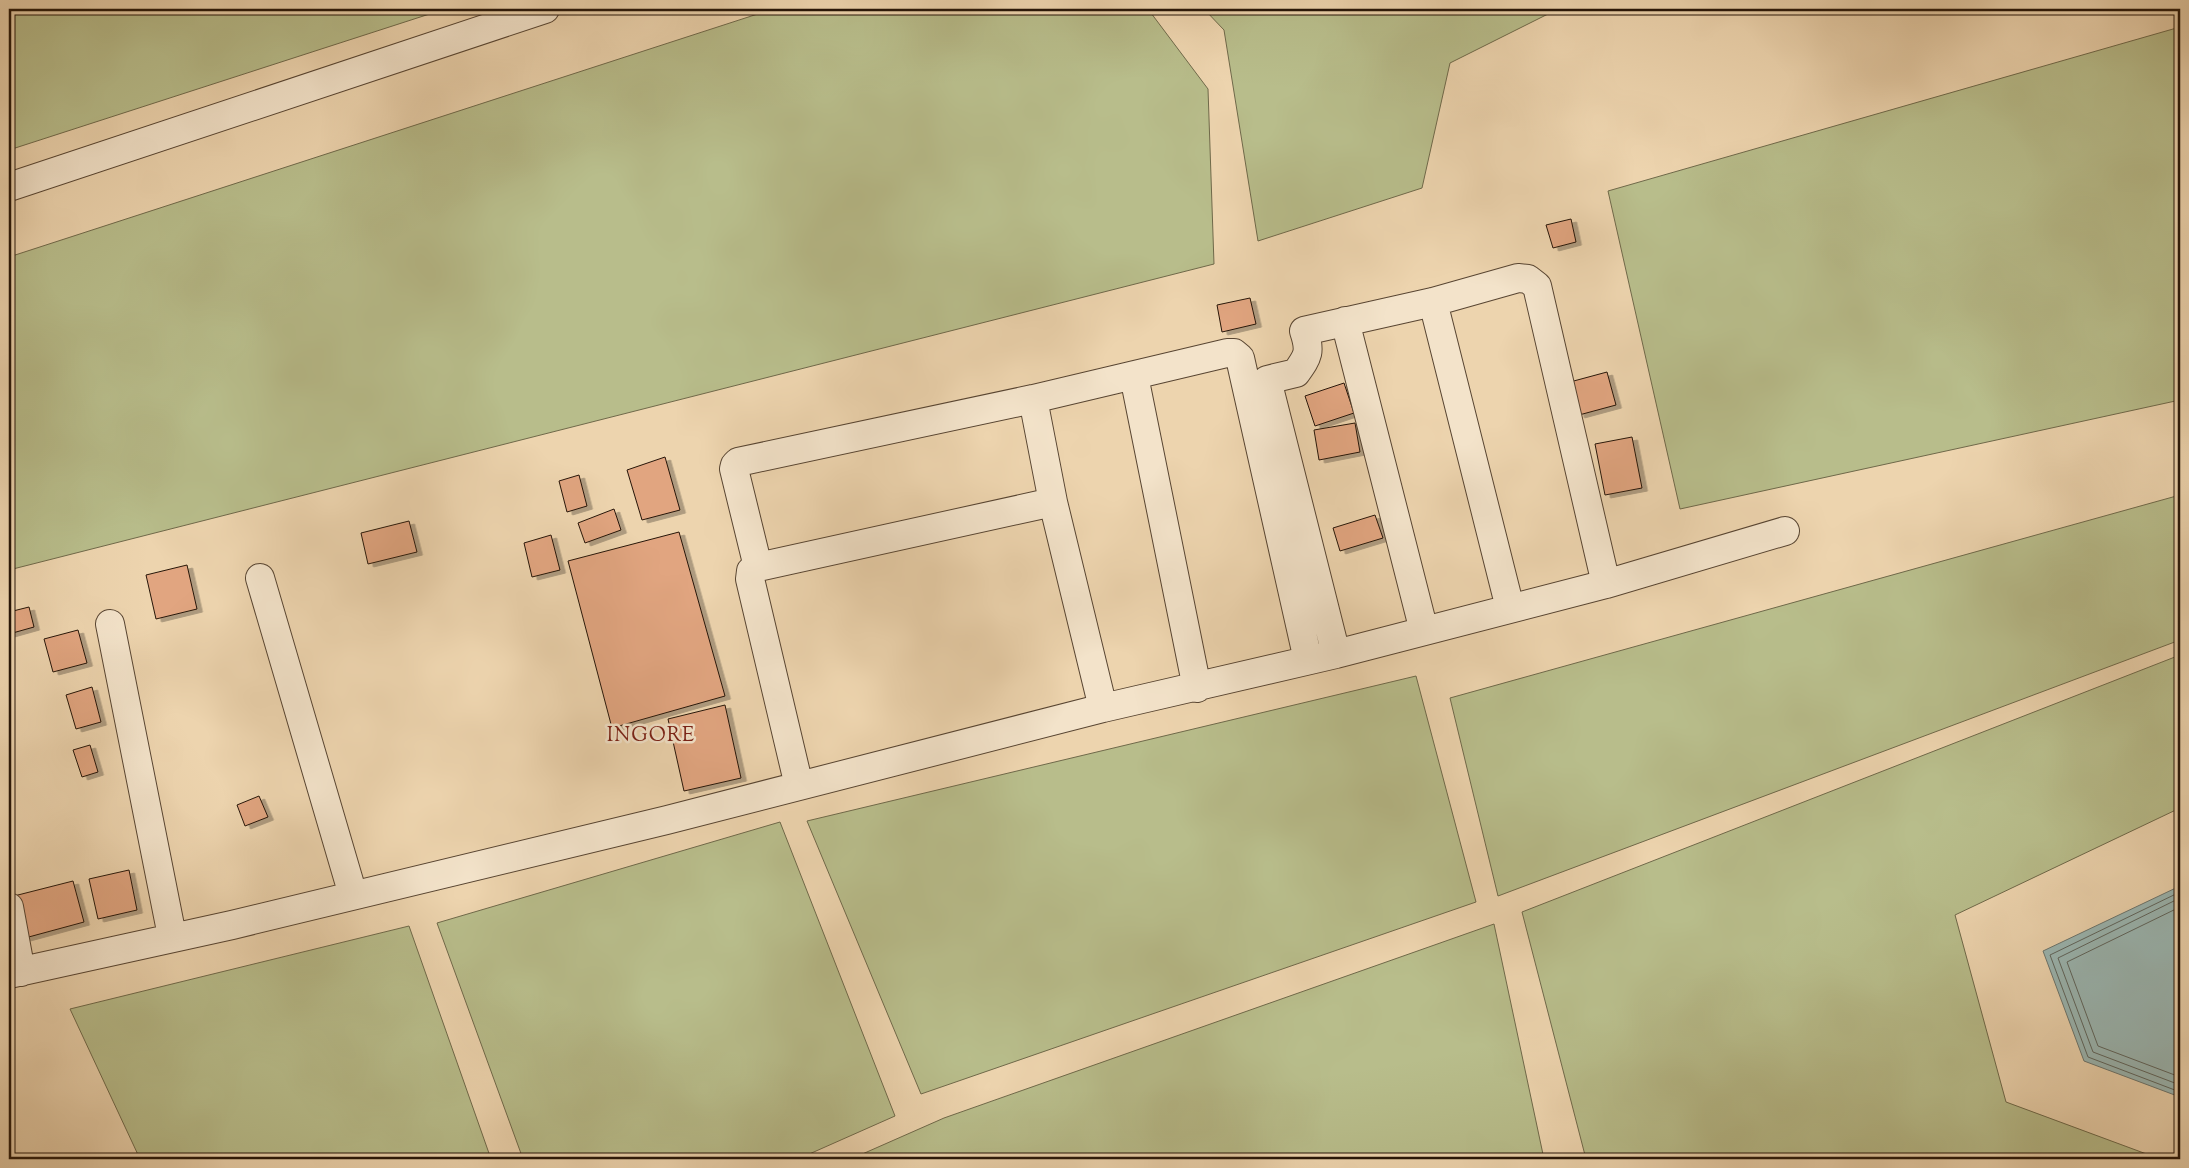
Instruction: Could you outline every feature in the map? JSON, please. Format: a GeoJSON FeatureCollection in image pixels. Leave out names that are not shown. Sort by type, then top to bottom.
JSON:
{"type":"FeatureCollection","features":[{"type":"Feature","properties":{"kind":"street"},"geometry":{"type":"LineString","coordinates":[[9,187],[546,9]]}},
{"type":"Feature","properties":{"kind":"street"},"geometry":{"type":"LineString","coordinates":[[1336,654],[1267,380],[1296,373],[1308,356],[1309,344],[1304,331],[1433,302],[1518,278],[1528,279],[1537,286],[1606,584]]}},
{"type":"Feature","properties":{"kind":"street"},"geometry":{"type":"LineString","coordinates":[[1433,302],[1510,608]]}},
{"type":"Feature","properties":{"kind":"street"},"geometry":{"type":"LineString","coordinates":[[1346,321],[1424,631]]}},
{"type":"Feature","properties":{"kind":"street"},"geometry":{"type":"LineString","coordinates":[[758,568],[734,464],[1134,376],[1227,353],[1234,353],[1240,358],[1308,660]]}},
{"type":"Feature","properties":{"kind":"street"},"geometry":{"type":"LineString","coordinates":[[1134,376],[1196,688]]}},
{"type":"Feature","properties":{"kind":"street"},"geometry":{"type":"LineString","coordinates":[[1033,398],[1053,502],[1103,708]]}},
{"type":"Feature","properties":{"kind":"street"},"geometry":{"type":"LineString","coordinates":[[799,786],[750,579],[751,571],[1053,502]]}},
{"type":"Feature","properties":{"kind":"street"},"geometry":{"type":"LineString","coordinates":[[9,907],[15,973],[172,936],[232,924],[667,820],[1103,708],[1196,688],[1336,654],[1606,584],[1785,531]]}},
{"type":"Feature","properties":{"kind":"street"},"geometry":{"type":"LineString","coordinates":[[260,578],[353,895]]}},
{"type":"Feature","properties":{"kind":"street"},"geometry":{"type":"LineString","coordinates":[[110,624],[172,936]]}},
{"type":"Feature","properties":{"kind":"green space"},"geometry":{"type":"Polygon","coordinates":[[[9,9],[445,9],[9,150],[9,9]]]}},
{"type":"Feature","properties":{"kind":"green space"},"geometry":{"type":"Polygon","coordinates":[[[773,9],[1148,9],[1208,89],[1214,264],[9,570],[9,257],[773,9]]]}},
{"type":"Feature","properties":{"kind":"green space"},"geometry":{"type":"Polygon","coordinates":[[[1204,9],[1558,9],[1450,63],[1422,188],[1258,241],[1224,30],[1204,9]]]}},
{"type":"Feature","properties":{"kind":"green space"},"geometry":{"type":"Polygon","coordinates":[[[2180,27],[2180,400],[1680,509],[1608,191],[2180,27]]]}},
{"type":"Feature","properties":{"kind":"green space"},"geometry":{"type":"Polygon","coordinates":[[[2180,495],[2180,640],[1498,896],[1450,698],[2180,495]]]}},
{"type":"Feature","properties":{"kind":"green space"},"geometry":{"type":"Polygon","coordinates":[[[2180,655],[2180,808],[1955,915],[2006,1102],[2160,1159],[1586,1159],[1522,912],[2180,655]]]}},
{"type":"Feature","properties":{"kind":"green space"},"geometry":{"type":"Polygon","coordinates":[[[1416,676],[1476,902],[921,1094],[807,821],[1416,676]]]}},
{"type":"Feature","properties":{"kind":"green space"},"geometry":{"type":"Polygon","coordinates":[[[780,822],[895,1116],[798,1159],[523,1159],[437,923],[780,822]]]}},
{"type":"Feature","properties":{"kind":"green space"},"geometry":{"type":"Polygon","coordinates":[[[1494,924],[1544,1159],[851,1159],[944,1118],[1494,924]]]}},
{"type":"Feature","properties":{"kind":"green space"},"geometry":{"type":"Polygon","coordinates":[[[409,926],[491,1159],[140,1159],[70,1009],[409,926]]]}},
{"type":"Feature","properties":{"kind":"water"},"geometry":{"type":"Polygon","coordinates":[[[2180,886],[2180,1097],[2084,1061],[2043,951],[2180,886]]]}},
{"type":"Feature","properties":{"kind":"building"},"geometry":{"type":"Polygon","coordinates":[[[1571,219],[1576,242],[1553,248],[1546,225],[1571,219]]]}},
{"type":"Feature","properties":{"kind":"building"},"geometry":{"type":"Polygon","coordinates":[[[1250,298],[1256,324],[1222,332],[1217,305],[1250,298]]]}},
{"type":"Feature","properties":{"kind":"building"},"geometry":{"type":"Polygon","coordinates":[[[1607,372],[1616,405],[1579,415],[1570,382],[1607,372]]]}},
{"type":"Feature","properties":{"kind":"building"},"geometry":{"type":"Polygon","coordinates":[[[1344,383],[1354,413],[1315,426],[1305,396],[1344,383]]]}},
{"type":"Feature","properties":{"kind":"building"},"geometry":{"type":"Polygon","coordinates":[[[1355,423],[1360,452],[1319,460],[1314,430],[1355,423]]]}},
{"type":"Feature","properties":{"kind":"building"},"geometry":{"type":"Polygon","coordinates":[[[1632,437],[1642,488],[1605,495],[1595,444],[1632,437]]]}},
{"type":"Feature","properties":{"kind":"building"},"geometry":{"type":"Polygon","coordinates":[[[665,457],[680,510],[642,520],[627,470],[665,457]]]}},
{"type":"Feature","properties":{"kind":"building"},"geometry":{"type":"Polygon","coordinates":[[[579,475],[587,506],[567,512],[559,481],[579,475]]]}},
{"type":"Feature","properties":{"kind":"building"},"geometry":{"type":"Polygon","coordinates":[[[614,509],[621,530],[585,543],[578,523],[614,509]]]}},
{"type":"Feature","properties":{"kind":"building"},"geometry":{"type":"Polygon","coordinates":[[[1375,515],[1383,538],[1340,551],[1333,528],[1375,515]]]}},
{"type":"Feature","properties":{"kind":"building"},"geometry":{"type":"Polygon","coordinates":[[[409,521],[417,552],[368,564],[361,533],[409,521]]]}},
{"type":"Feature","properties":{"kind":"building"},"geometry":{"type":"Polygon","coordinates":[[[679,532],[725,696],[612,728],[568,561],[679,532]]]}},
{"type":"Feature","properties":{"kind":"building"},"geometry":{"type":"Polygon","coordinates":[[[551,535],[560,570],[532,577],[524,543],[551,535]]]}},
{"type":"Feature","properties":{"kind":"building"},"geometry":{"type":"Polygon","coordinates":[[[187,565],[197,609],[156,619],[146,575],[187,565]]]}},
{"type":"Feature","properties":{"kind":"building"},"geometry":{"type":"Polygon","coordinates":[[[29,607],[34,627],[9,634],[9,612],[29,607]]]}},
{"type":"Feature","properties":{"kind":"building"},"geometry":{"type":"Polygon","coordinates":[[[78,630],[87,663],[53,672],[44,639],[78,630]]]}},
{"type":"Feature","properties":{"kind":"building"},"geometry":{"type":"Polygon","coordinates":[[[92,687],[101,722],[76,729],[66,695],[92,687]]]}},
{"type":"Feature","properties":{"kind":"building"},"geometry":{"type":"Polygon","coordinates":[[[725,705],[741,778],[684,791],[668,719],[725,705]]]}},
{"type":"Feature","properties":{"kind":"building"},"geometry":{"type":"Polygon","coordinates":[[[90,745],[98,772],[82,777],[73,750],[90,745]]]}},
{"type":"Feature","properties":{"kind":"building"},"geometry":{"type":"Polygon","coordinates":[[[259,796],[268,817],[245,826],[237,805],[259,796]]]}},
{"type":"Feature","properties":{"kind":"building"},"geometry":{"type":"Polygon","coordinates":[[[129,870],[137,910],[98,919],[89,879],[129,870]]]}},
{"type":"Feature","properties":{"kind":"building"},"geometry":{"type":"Polygon","coordinates":[[[73,881],[84,922],[25,938],[14,896],[73,881]]]}},
{"type":"Feature","properties":{"kind":"district","name":"INGORE"},"geometry":{"type":"Point","coordinates":[651,736]}}]}
